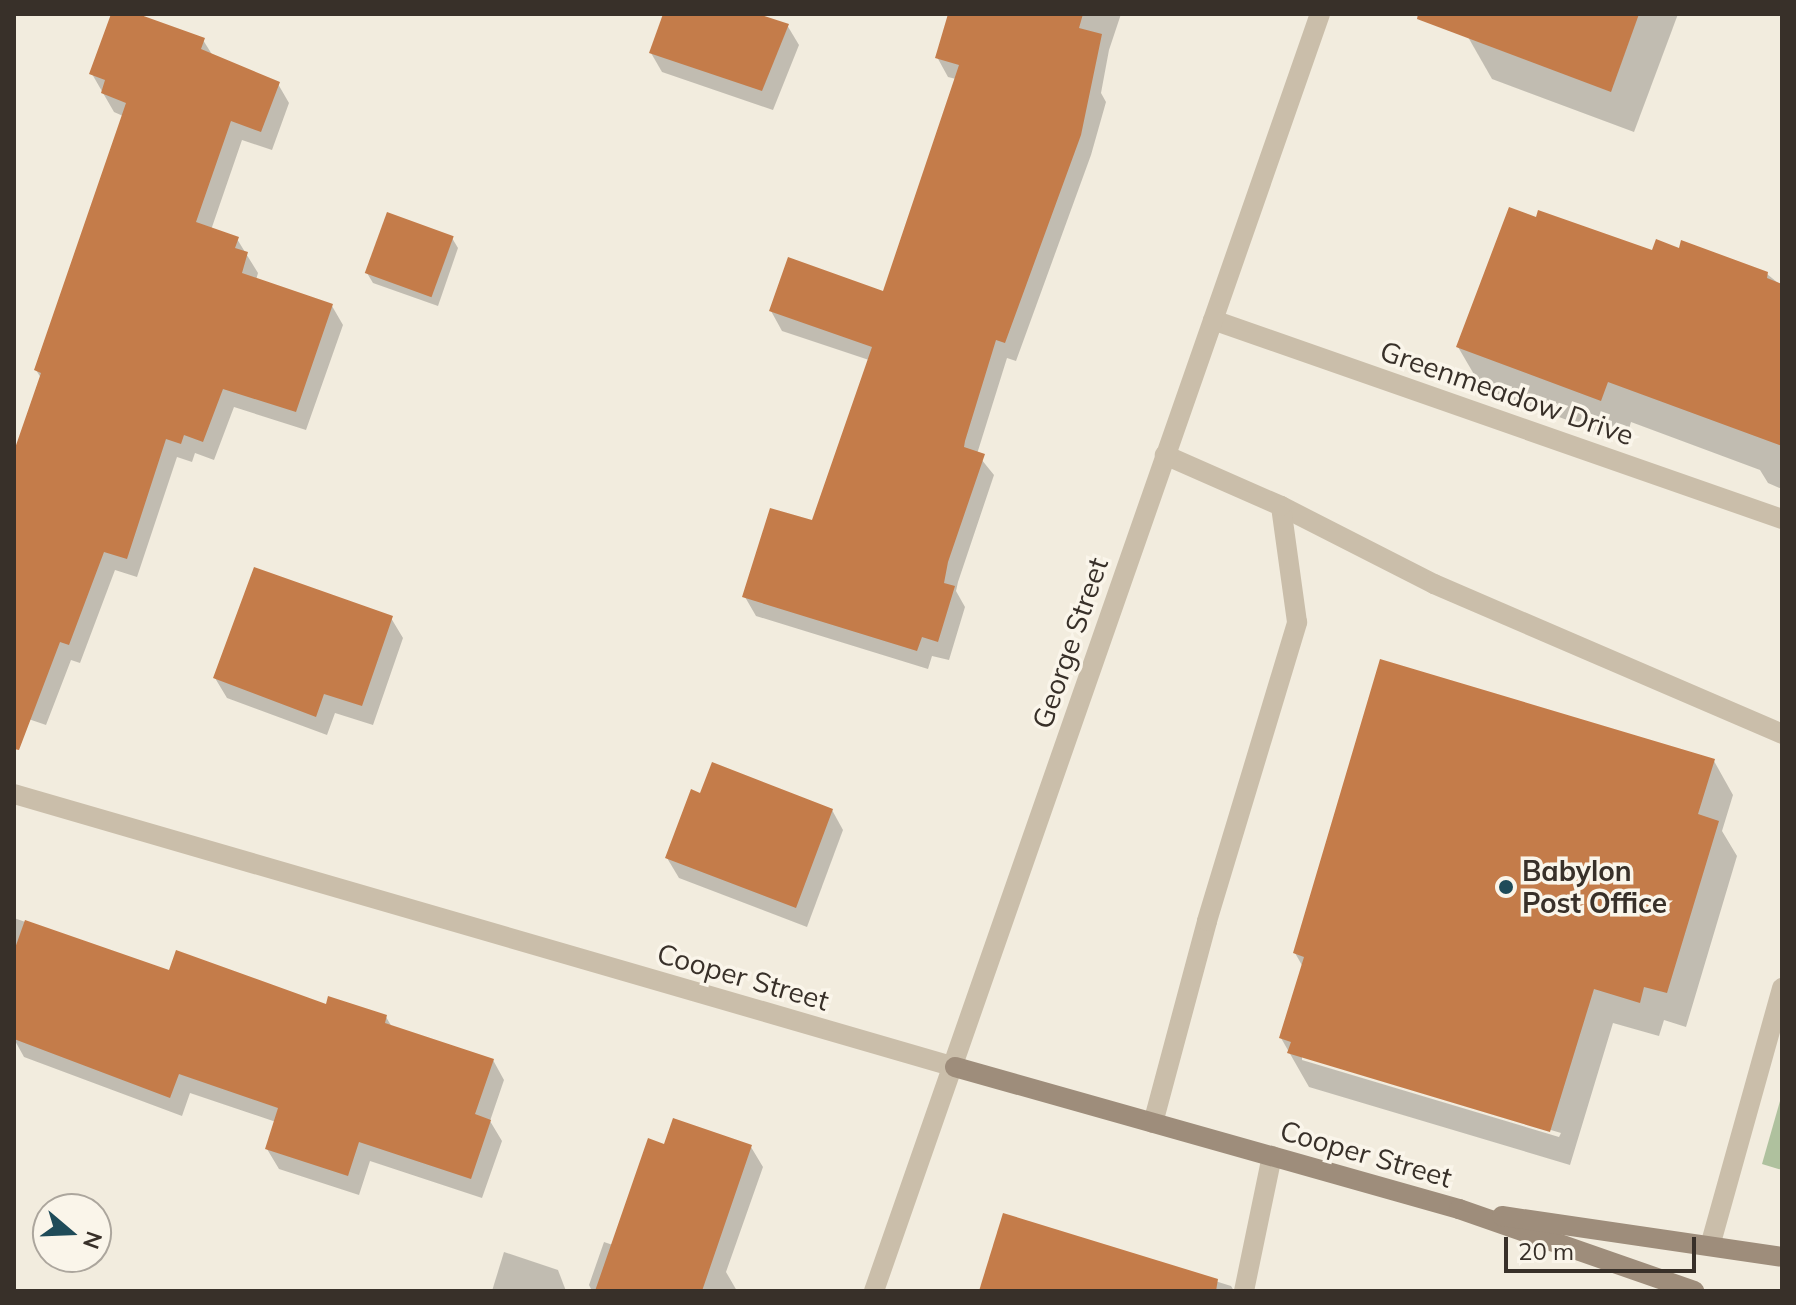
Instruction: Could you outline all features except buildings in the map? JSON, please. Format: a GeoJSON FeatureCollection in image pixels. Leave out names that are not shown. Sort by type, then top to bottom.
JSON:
{"type":"FeatureCollection","features":[{"type":"Feature","properties":{"kind":"street","name":"George Street"},"geometry":{"type":"LineString","coordinates":[[874,1291],[955,1067],[1320,14]]}},
{"type":"Feature","properties":{"kind":"street","name":"Greenmeadow Drive"},"geometry":{"type":"LineString","coordinates":[[1213,320],[1782,519]]}},
{"type":"Feature","properties":{"kind":"street"},"geometry":{"type":"LineString","coordinates":[[1165,455],[1281,506],[1434,584],[1782,734]]}},
{"type":"Feature","properties":{"kind":"street"},"geometry":{"type":"LineString","coordinates":[[1153,1123],[1207,921],[1297,622],[1281,506]]}},
{"type":"Feature","properties":{"kind":"street","name":"Cooper Street"},"geometry":{"type":"LineString","coordinates":[[14,794],[955,1067],[1459,1209],[1624,1271],[1694,1291]]}},
{"type":"Feature","properties":{"kind":"street"},"geometry":{"type":"LineString","coordinates":[[1710,1246],[1782,988]]}},
{"type":"Feature","properties":{"kind":"street"},"geometry":{"type":"LineString","coordinates":[[1244,1291],[1272,1156]]}},
{"type":"Feature","properties":{"kind":"street","name":"Cooper Street"},"geometry":{"type":"LineString","coordinates":[[1459,1209],[1782,1257]]}},
{"type":"Feature","properties":{"kind":"green space"},"geometry":{"type":"Polygon","coordinates":[[[1782,1094],[1782,1170],[1762,1164],[1782,1094]]]}},
{"type":"Feature","properties":{"kind":"place","name":"Babylon Post Office"},"geometry":{"type":"Point","coordinates":[1506,887]}}]}
